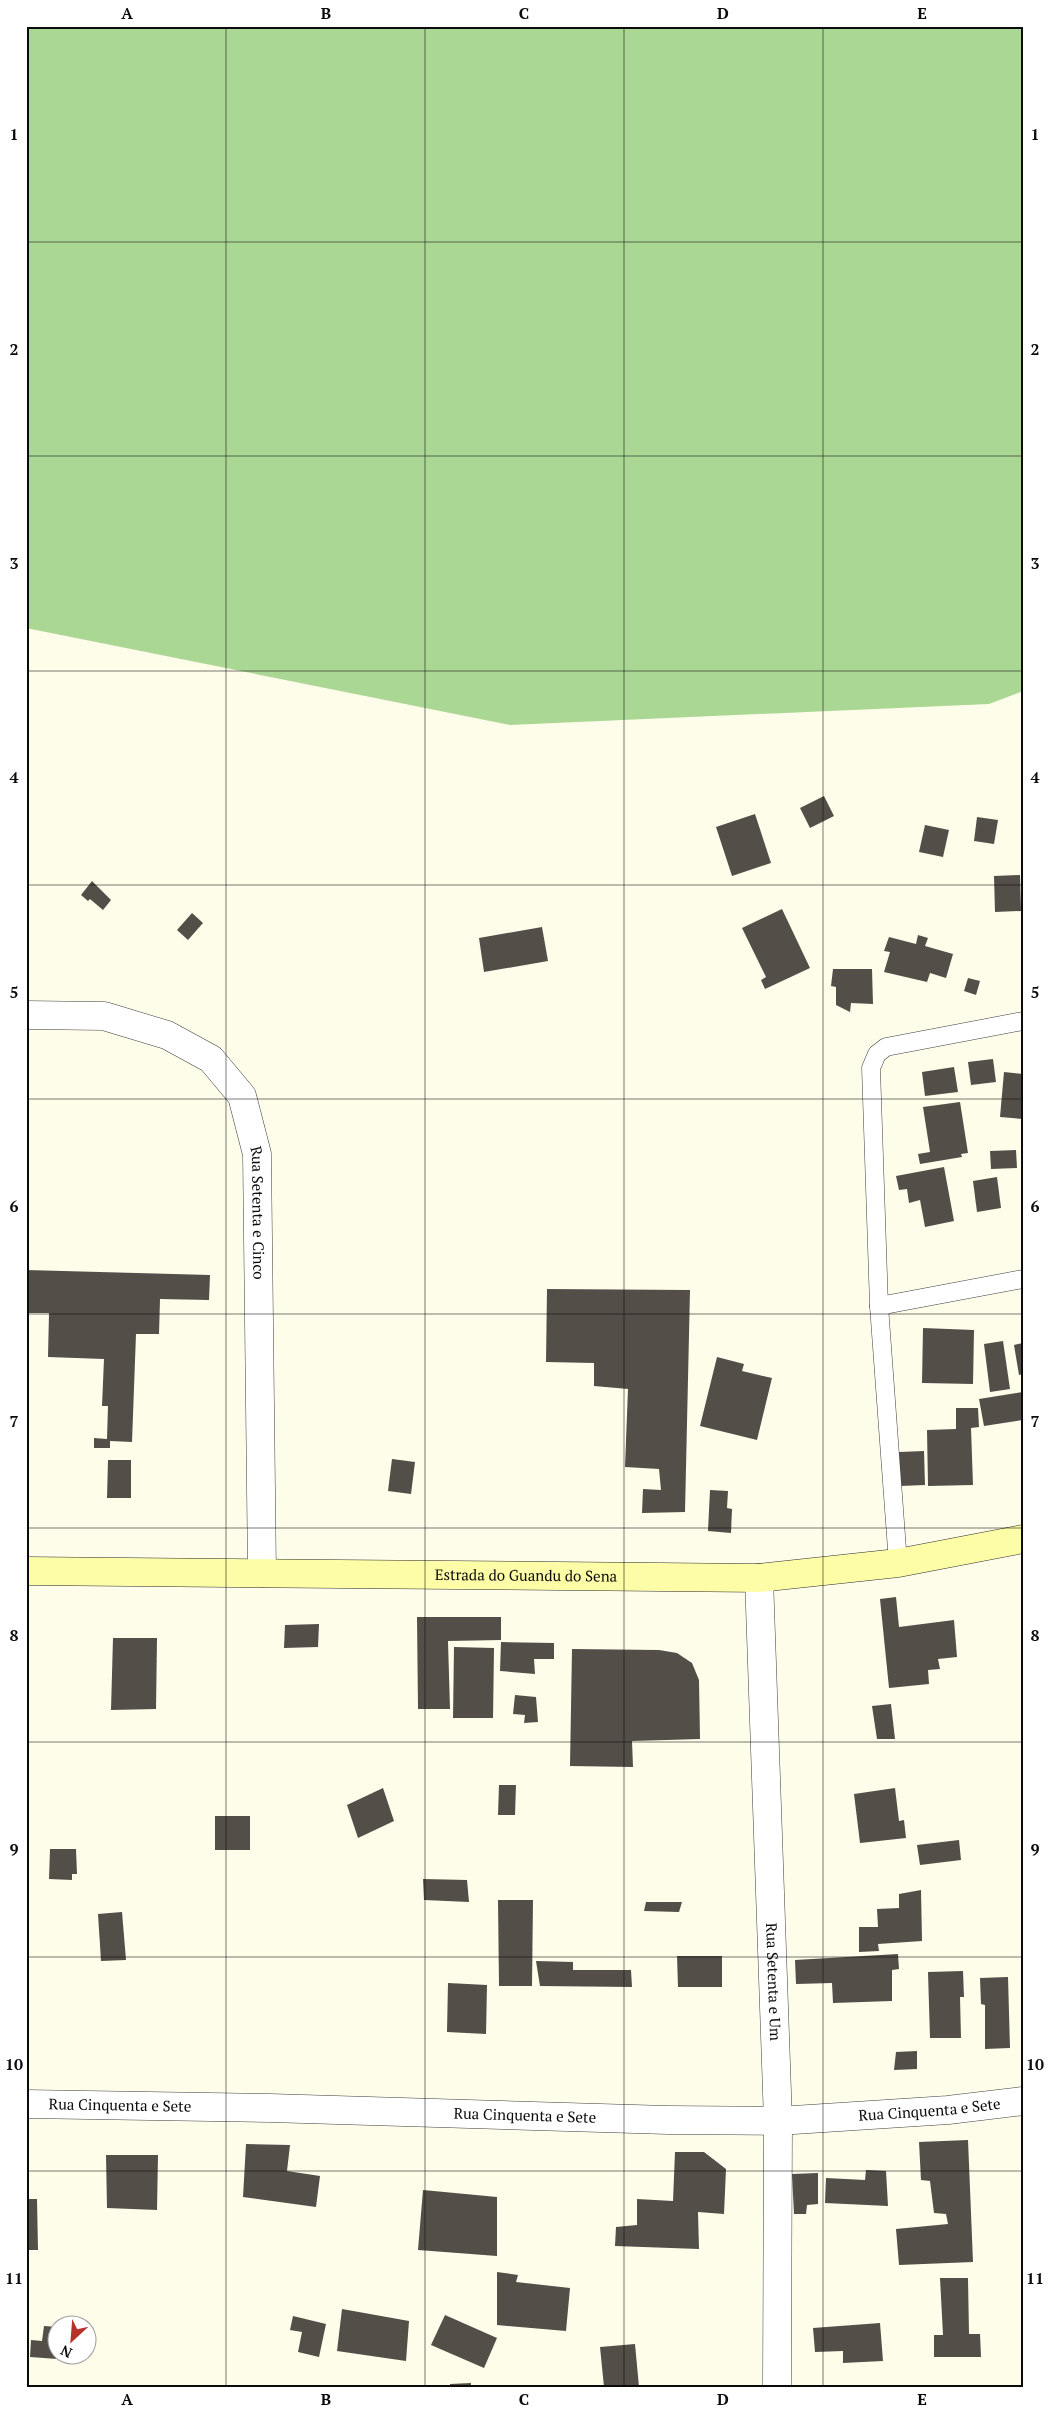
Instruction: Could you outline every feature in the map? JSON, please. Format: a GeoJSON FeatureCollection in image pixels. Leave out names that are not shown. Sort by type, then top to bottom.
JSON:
{"type":"FeatureCollection","features":[{"type":"Feature","properties":{"kind":"main road","name":"Estrada do Guandu do Sena"},"geometry":{"type":"LineString","coordinates":[[26,1571],[759,1578],[898,1563],[1023,1538]]}},
{"type":"Feature","properties":{"kind":"street","name":"Rua Setenta e Cinco"},"geometry":{"type":"LineString","coordinates":[[26,1014],[104,1016],[167,1036],[211,1059],[242,1096],[257,1154],[262,1573]]}},
{"type":"Feature","properties":{"kind":"street","name":"Rua Setenta e Um"},"geometry":{"type":"LineString","coordinates":[[759,1578],[778,2121],[777,2387]]}},
{"type":"Feature","properties":{"kind":"street","name":"Rua Cinquenta e Sete"},"geometry":{"type":"LineString","coordinates":[[26,2104],[778,2121],[948,2110],[1023,2101]]}},
{"type":"Feature","properties":{"kind":"lane"},"geometry":{"type":"LineString","coordinates":[[898,1563],[879,1306],[870,1079],[873,1061],[886,1047],[1023,1021]]}},
{"type":"Feature","properties":{"kind":"lane"},"geometry":{"type":"LineString","coordinates":[[879,1306],[1023,1279]]}},
{"type":"Feature","properties":{"kind":"green space"},"geometry":{"type":"Polygon","coordinates":[[[26,26],[1023,26],[1023,691],[989,704],[510,725],[26,628],[26,26]]]}},
{"type":"Feature","properties":{"kind":"building"},"geometry":{"type":"Polygon","coordinates":[[[824,796],[834,816],[810,828],[800,808],[824,796]]]}},
{"type":"Feature","properties":{"kind":"building"},"geometry":{"type":"Polygon","coordinates":[[[755,814],[771,863],[732,876],[716,827],[755,814]]]}},
{"type":"Feature","properties":{"kind":"building"},"geometry":{"type":"Polygon","coordinates":[[[977,817],[998,820],[994,844],[974,841],[977,817]]]}},
{"type":"Feature","properties":{"kind":"building"},"geometry":{"type":"Polygon","coordinates":[[[925,825],[949,830],[943,857],[919,852],[925,825]]]}},
{"type":"Feature","properties":{"kind":"building"},"geometry":{"type":"Polygon","coordinates":[[[1020,875],[1021,911],[995,912],[994,876],[1020,875]]]}},
{"type":"Feature","properties":{"kind":"building"},"geometry":{"type":"Polygon","coordinates":[[[92,881],[111,900],[103,910],[90,899],[88,901],[81,895],[92,881]]]}},
{"type":"Feature","properties":{"kind":"building"},"geometry":{"type":"Polygon","coordinates":[[[782,909],[810,968],[765,989],[761,980],[766,977],[742,928],[782,909]]]}},
{"type":"Feature","properties":{"kind":"building"},"geometry":{"type":"Polygon","coordinates":[[[192,913],[203,923],[188,940],[177,930],[192,913]]]}},
{"type":"Feature","properties":{"kind":"building"},"geometry":{"type":"Polygon","coordinates":[[[542,927],[548,961],[484,972],[479,938],[542,927]]]}},
{"type":"Feature","properties":{"kind":"building"},"geometry":{"type":"Polygon","coordinates":[[[918,935],[928,938],[925,946],[953,954],[946,978],[930,973],[927,982],[884,972],[890,952],[884,951],[889,937],[916,944],[918,935]]]}},
{"type":"Feature","properties":{"kind":"building"},"geometry":{"type":"Polygon","coordinates":[[[833,969],[872,969],[873,1004],[851,1003],[850,1012],[836,1005],[836,987],[831,986],[833,969]]]}},
{"type":"Feature","properties":{"kind":"building"},"geometry":{"type":"Polygon","coordinates":[[[968,978],[980,981],[976,995],[964,991],[968,978]]]}},
{"type":"Feature","properties":{"kind":"building"},"geometry":{"type":"Polygon","coordinates":[[[993,1059],[996,1082],[971,1085],[968,1062],[993,1059]]]}},
{"type":"Feature","properties":{"kind":"building"},"geometry":{"type":"Polygon","coordinates":[[[954,1067],[958,1092],[925,1096],[922,1072],[954,1067]]]}},
{"type":"Feature","properties":{"kind":"building"},"geometry":{"type":"Polygon","coordinates":[[[1004,1072],[1023,1074],[1023,1119],[1000,1117],[1004,1072]]]}},
{"type":"Feature","properties":{"kind":"building"},"geometry":{"type":"Polygon","coordinates":[[[960,1102],[968,1153],[961,1154],[962,1157],[920,1164],[918,1154],[930,1152],[923,1107],[960,1102]]]}},
{"type":"Feature","properties":{"kind":"building"},"geometry":{"type":"Polygon","coordinates":[[[1016,1150],[1017,1168],[991,1169],[990,1151],[1016,1150]]]}},
{"type":"Feature","properties":{"kind":"building"},"geometry":{"type":"Polygon","coordinates":[[[944,1167],[954,1221],[925,1227],[920,1200],[909,1203],[907,1189],[899,1190],[896,1176],[944,1167]]]}},
{"type":"Feature","properties":{"kind":"building"},"geometry":{"type":"Polygon","coordinates":[[[997,1177],[1001,1208],[977,1212],[973,1181],[997,1177]]]}},
{"type":"Feature","properties":{"kind":"building"},"geometry":{"type":"Polygon","coordinates":[[[26,1270],[210,1275],[209,1300],[160,1299],[159,1334],[136,1334],[132,1442],[110,1441],[110,1448],[94,1448],[94,1438],[107,1439],[108,1406],[102,1406],[104,1359],[48,1357],[49,1313],[26,1313],[26,1270]]]}},
{"type":"Feature","properties":{"kind":"building"},"geometry":{"type":"Polygon","coordinates":[[[547,1289],[690,1290],[685,1512],[642,1513],[643,1489],[661,1490],[659,1469],[625,1467],[628,1389],[594,1386],[594,1363],[546,1362],[547,1289]]]}},
{"type":"Feature","properties":{"kind":"building"},"geometry":{"type":"Polygon","coordinates":[[[923,1328],[974,1330],[973,1384],[922,1383],[923,1328]]]}},
{"type":"Feature","properties":{"kind":"building"},"geometry":{"type":"Polygon","coordinates":[[[1003,1341],[1010,1389],[990,1392],[984,1344],[1003,1341]]]}},
{"type":"Feature","properties":{"kind":"building"},"geometry":{"type":"Polygon","coordinates":[[[1023,1343],[1023,1374],[1019,1375],[1014,1345],[1023,1343]]]}},
{"type":"Feature","properties":{"kind":"building"},"geometry":{"type":"Polygon","coordinates":[[[717,1357],[744,1364],[742,1371],[772,1378],[757,1440],[700,1426],[717,1357]]]}},
{"type":"Feature","properties":{"kind":"building"},"geometry":{"type":"Polygon","coordinates":[[[1023,1392],[1023,1420],[984,1426],[979,1399],[1023,1392]]]}},
{"type":"Feature","properties":{"kind":"building"},"geometry":{"type":"Polygon","coordinates":[[[956,1408],[978,1408],[979,1427],[971,1428],[973,1485],[928,1486],[927,1430],[956,1429],[956,1408]]]}},
{"type":"Feature","properties":{"kind":"building"},"geometry":{"type":"Polygon","coordinates":[[[924,1451],[925,1485],[900,1486],[899,1452],[924,1451]]]}},
{"type":"Feature","properties":{"kind":"building"},"geometry":{"type":"Polygon","coordinates":[[[392,1459],[415,1462],[411,1494],[388,1491],[392,1459]]]}},
{"type":"Feature","properties":{"kind":"building"},"geometry":{"type":"Polygon","coordinates":[[[108,1460],[131,1460],[131,1498],[107,1498],[108,1460]]]}},
{"type":"Feature","properties":{"kind":"building"},"geometry":{"type":"Polygon","coordinates":[[[710,1490],[728,1491],[727,1508],[732,1509],[731,1533],[708,1531],[710,1490]]]}},
{"type":"Feature","properties":{"kind":"building"},"geometry":{"type":"Polygon","coordinates":[[[896,1597],[899,1627],[954,1620],[957,1657],[938,1659],[940,1669],[928,1670],[929,1684],[889,1688],[880,1599],[896,1597]]]}},
{"type":"Feature","properties":{"kind":"building"},"geometry":{"type":"Polygon","coordinates":[[[417,1617],[501,1617],[501,1640],[448,1641],[450,1709],[418,1709],[417,1617]]]}},
{"type":"Feature","properties":{"kind":"building"},"geometry":{"type":"Polygon","coordinates":[[[319,1624],[318,1647],[284,1648],[285,1625],[319,1624]]]}},
{"type":"Feature","properties":{"kind":"building"},"geometry":{"type":"Polygon","coordinates":[[[113,1638],[157,1638],[156,1709],[111,1710],[113,1638]]]}},
{"type":"Feature","properties":{"kind":"building"},"geometry":{"type":"Polygon","coordinates":[[[501,1642],[554,1643],[554,1659],[534,1659],[535,1674],[500,1671],[501,1642]]]}},
{"type":"Feature","properties":{"kind":"building"},"geometry":{"type":"Polygon","coordinates":[[[454,1647],[494,1648],[493,1718],[453,1718],[454,1647]]]}},
{"type":"Feature","properties":{"kind":"building"},"geometry":{"type":"Polygon","coordinates":[[[572,1649],[659,1650],[677,1653],[692,1663],[699,1680],[700,1739],[632,1741],[633,1767],[570,1766],[572,1649]]]}},
{"type":"Feature","properties":{"kind":"building"},"geometry":{"type":"Polygon","coordinates":[[[515,1695],[536,1697],[538,1722],[524,1723],[525,1715],[513,1714],[515,1695]]]}},
{"type":"Feature","properties":{"kind":"building"},"geometry":{"type":"Polygon","coordinates":[[[891,1704],[895,1739],[877,1739],[872,1706],[891,1704]]]}},
{"type":"Feature","properties":{"kind":"building"},"geometry":{"type":"Polygon","coordinates":[[[499,1785],[516,1785],[515,1815],[498,1815],[499,1785]]]}},
{"type":"Feature","properties":{"kind":"building"},"geometry":{"type":"Polygon","coordinates":[[[383,1788],[394,1821],[358,1838],[347,1805],[383,1788]]]}},
{"type":"Feature","properties":{"kind":"building"},"geometry":{"type":"Polygon","coordinates":[[[895,1788],[899,1821],[904,1820],[906,1838],[860,1843],[854,1794],[895,1788]]]}},
{"type":"Feature","properties":{"kind":"building"},"geometry":{"type":"Polygon","coordinates":[[[215,1816],[250,1816],[250,1850],[215,1850],[215,1816]]]}},
{"type":"Feature","properties":{"kind":"building"},"geometry":{"type":"Polygon","coordinates":[[[959,1840],[961,1860],[920,1865],[917,1845],[959,1840]]]}},
{"type":"Feature","properties":{"kind":"building"},"geometry":{"type":"Polygon","coordinates":[[[50,1849],[76,1849],[77,1874],[72,1874],[72,1880],[49,1879],[50,1849]]]}},
{"type":"Feature","properties":{"kind":"building"},"geometry":{"type":"Polygon","coordinates":[[[423,1879],[467,1880],[469,1902],[424,1900],[423,1879]]]}},
{"type":"Feature","properties":{"kind":"building"},"geometry":{"type":"Polygon","coordinates":[[[921,1890],[922,1941],[878,1944],[879,1951],[859,1952],[859,1927],[878,1927],[877,1909],[899,1908],[899,1894],[921,1890]]]}},
{"type":"Feature","properties":{"kind":"building"},"geometry":{"type":"Polygon","coordinates":[[[498,1900],[533,1900],[532,1986],[499,1986],[498,1900]]]}},
{"type":"Feature","properties":{"kind":"building"},"geometry":{"type":"Polygon","coordinates":[[[646,1902],[682,1902],[679,1912],[644,1911],[646,1902]]]}},
{"type":"Feature","properties":{"kind":"building"},"geometry":{"type":"Polygon","coordinates":[[[122,1912],[126,1960],[101,1961],[98,1914],[122,1912]]]}},
{"type":"Feature","properties":{"kind":"building"},"geometry":{"type":"Polygon","coordinates":[[[898,1954],[899,1969],[892,1970],[892,2001],[833,2003],[832,1983],[796,1984],[795,1960],[898,1954]]]}},
{"type":"Feature","properties":{"kind":"building"},"geometry":{"type":"Polygon","coordinates":[[[677,1956],[722,1956],[722,1987],[678,1987],[677,1956]]]}},
{"type":"Feature","properties":{"kind":"building"},"geometry":{"type":"Polygon","coordinates":[[[536,1961],[573,1962],[573,1970],[631,1970],[632,1987],[540,1986],[536,1961]]]}},
{"type":"Feature","properties":{"kind":"building"},"geometry":{"type":"Polygon","coordinates":[[[963,1971],[964,1997],[960,1997],[961,2038],[930,2038],[928,1972],[963,1971]]]}},
{"type":"Feature","properties":{"kind":"building"},"geometry":{"type":"Polygon","coordinates":[[[1008,1977],[1010,2048],[985,2049],[985,2005],[981,2004],[980,1978],[1008,1977]]]}},
{"type":"Feature","properties":{"kind":"building"},"geometry":{"type":"Polygon","coordinates":[[[448,1983],[487,1985],[486,2034],[447,2032],[448,1983]]]}},
{"type":"Feature","properties":{"kind":"building"},"geometry":{"type":"Polygon","coordinates":[[[917,2051],[917,2069],[894,2070],[896,2052],[917,2051]]]}},
{"type":"Feature","properties":{"kind":"building"},"geometry":{"type":"Polygon","coordinates":[[[968,2140],[973,2262],[899,2265],[896,2229],[948,2224],[946,2214],[934,2213],[930,2181],[921,2180],[919,2142],[968,2140]]]}},
{"type":"Feature","properties":{"kind":"building"},"geometry":{"type":"Polygon","coordinates":[[[246,2144],[290,2145],[287,2171],[320,2176],[316,2207],[243,2197],[246,2144]]]}},
{"type":"Feature","properties":{"kind":"building"},"geometry":{"type":"Polygon","coordinates":[[[675,2152],[704,2152],[726,2169],[724,2214],[698,2212],[699,2249],[615,2246],[616,2227],[637,2225],[637,2199],[673,2201],[675,2152]]]}},
{"type":"Feature","properties":{"kind":"building"},"geometry":{"type":"Polygon","coordinates":[[[106,2155],[158,2155],[157,2210],[107,2208],[106,2155]]]}},
{"type":"Feature","properties":{"kind":"building"},"geometry":{"type":"Polygon","coordinates":[[[866,2170],[886,2171],[888,2206],[825,2203],[826,2178],[865,2180],[866,2170]]]}},
{"type":"Feature","properties":{"kind":"building"},"geometry":{"type":"Polygon","coordinates":[[[818,2173],[818,2204],[807,2205],[806,2214],[794,2214],[792,2174],[818,2173]]]}},
{"type":"Feature","properties":{"kind":"building"},"geometry":{"type":"Polygon","coordinates":[[[423,2190],[497,2197],[497,2256],[418,2250],[423,2190]]]}},
{"type":"Feature","properties":{"kind":"building"},"geometry":{"type":"Polygon","coordinates":[[[26,2199],[37,2199],[38,2250],[26,2250],[26,2199]]]}},
{"type":"Feature","properties":{"kind":"building"},"geometry":{"type":"Polygon","coordinates":[[[497,2272],[518,2275],[516,2282],[570,2288],[566,2331],[497,2325],[497,2272]]]}},
{"type":"Feature","properties":{"kind":"building"},"geometry":{"type":"Polygon","coordinates":[[[940,2278],[968,2278],[969,2334],[980,2334],[981,2357],[934,2357],[934,2335],[943,2335],[940,2278]]]}},
{"type":"Feature","properties":{"kind":"building"},"geometry":{"type":"Polygon","coordinates":[[[342,2309],[409,2321],[406,2361],[337,2351],[342,2309]]]}},
{"type":"Feature","properties":{"kind":"building"},"geometry":{"type":"Polygon","coordinates":[[[445,2315],[497,2338],[484,2368],[431,2345],[445,2315]]]}},
{"type":"Feature","properties":{"kind":"building"},"geometry":{"type":"Polygon","coordinates":[[[293,2316],[326,2324],[319,2357],[298,2352],[302,2332],[290,2330],[293,2316]]]}},
{"type":"Feature","properties":{"kind":"building"},"geometry":{"type":"Polygon","coordinates":[[[880,2323],[883,2361],[843,2363],[843,2351],[815,2352],[813,2328],[880,2323]]]}},
{"type":"Feature","properties":{"kind":"building"},"geometry":{"type":"Polygon","coordinates":[[[44,2326],[48,2326],[48,2358],[30,2357],[31,2340],[42,2341],[44,2326]]]}},
{"type":"Feature","properties":{"kind":"building"},"geometry":{"type":"Polygon","coordinates":[[[635,2344],[639,2387],[604,2387],[600,2347],[635,2344]]]}},
{"type":"Feature","properties":{"kind":"building"},"geometry":{"type":"Polygon","coordinates":[[[471,2383],[471,2387],[450,2387],[450,2384],[471,2383]]]}}]}
